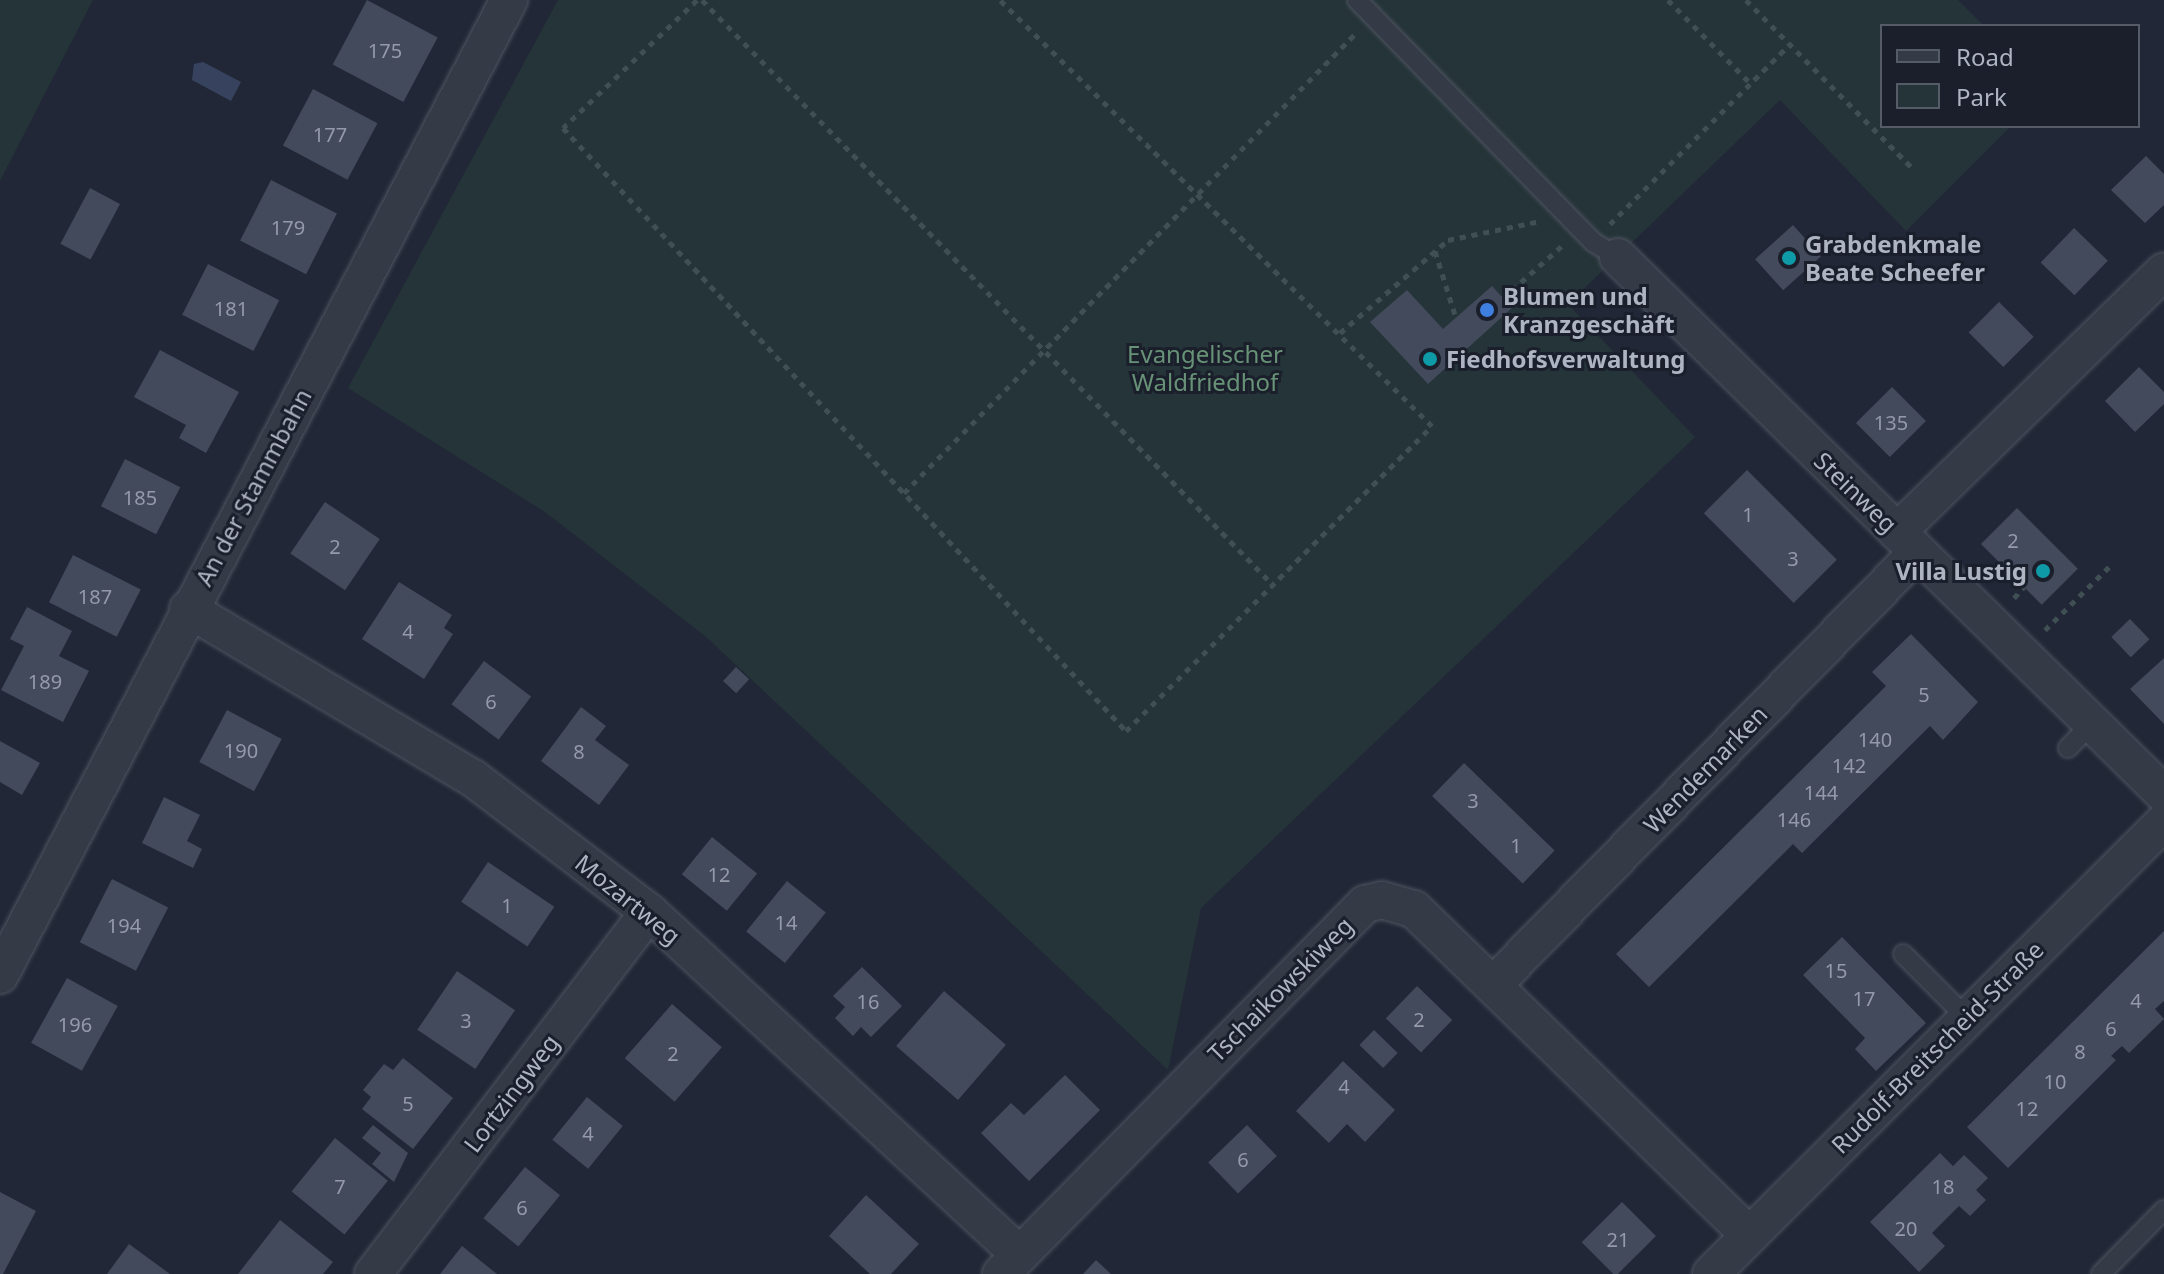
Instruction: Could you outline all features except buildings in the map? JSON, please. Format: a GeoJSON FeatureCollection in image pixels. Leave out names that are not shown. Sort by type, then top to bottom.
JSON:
{"type":"FeatureCollection","features":[{"type":"Feature","properties":{"kind":"street","name":"An der Stammbahn"},"geometry":{"type":"LineString","coordinates":[[0,975],[188,609],[509,0]]}},
{"type":"Feature","properties":{"kind":"street","name":"Steinweg"},"geometry":{"type":"LineString","coordinates":[[1592,236],[1907,542],[2080,736],[2164,794]]}},
{"type":"Feature","properties":{"kind":"street","name":"Wendemarken"},"geometry":{"type":"LineString","coordinates":[[1493,985],[2164,271]]}},
{"type":"Feature","properties":{"kind":"street","name":"Mozartweg"},"geometry":{"type":"LineString","coordinates":[[188,609],[473,778],[649,912],[1010,1264]]}},
{"type":"Feature","properties":{"kind":"street","name":"Rudolf-Breitscheid-Straße"},"geometry":{"type":"LineString","coordinates":[[1711,1274],[2164,822]]}},
{"type":"Feature","properties":{"kind":"street","name":"Tschaikowskiweg"},"geometry":{"type":"LineString","coordinates":[[1010,1264],[1365,904],[1396,901],[1414,909],[1749,1235]]}},
{"type":"Feature","properties":{"kind":"street","name":"Lortzingweg"},"geometry":{"type":"LineString","coordinates":[[373,1274],[649,912]]}},
{"type":"Feature","properties":{"kind":"lane"},"geometry":{"type":"LineString","coordinates":[[1357,0],[1592,236]]}},
{"type":"Feature","properties":{"kind":"lane"},"geometry":{"type":"LineString","coordinates":[[1903,954],[1966,1017]]}},
{"type":"Feature","properties":{"kind":"lane"},"geometry":{"type":"LineString","coordinates":[[2101,1274],[2164,1210]]}},
{"type":"Feature","properties":{"kind":"path"},"geometry":{"type":"LineString","coordinates":[[1000,0],[1432,426],[1274,586],[1126,731],[563,128],[700,0],[1045,348],[1274,586]]}},
{"type":"Feature","properties":{"kind":"path"},"geometry":{"type":"LineString","coordinates":[[1668,0],[1751,84]]}},
{"type":"Feature","properties":{"kind":"path"},"geometry":{"type":"LineString","coordinates":[[1746,0],[1914,170]]}},
{"type":"Feature","properties":{"kind":"path"},"geometry":{"type":"LineString","coordinates":[[904,493],[1373,16]]}},
{"type":"Feature","properties":{"kind":"path"},"geometry":{"type":"LineString","coordinates":[[1503,298],[1592,236],[1790,44]]}},
{"type":"Feature","properties":{"kind":"path"},"geometry":{"type":"LineString","coordinates":[[1340,333],[1435,251],[1484,229],[1592,236]]}},
{"type":"Feature","properties":{"kind":"path"},"geometry":{"type":"LineString","coordinates":[[1435,251],[1456,318]]}},
{"type":"Feature","properties":{"kind":"path"},"geometry":{"type":"LineString","coordinates":[[2037,640],[2110,566]]}},
{"type":"Feature","properties":{"kind":"green space"},"geometry":{"type":"Polygon","coordinates":[[[0,0],[93,0],[0,181],[0,0]]]}},
{"type":"Feature","properties":{"kind":"green space","name":"Evangelischer Waldfriedhof"},"geometry":{"type":"Polygon","coordinates":[[[558,0],[1958,0],[1982,24],[1880,24],[1880,128],[2009,128],[1906,231],[1780,100],[1568,304],[1695,437],[1201,908],[1168,1070],[705,636],[545,512],[348,388],[558,0]]]}},
{"type":"Feature","properties":{"kind":"water"},"geometry":{"type":"Polygon","coordinates":[[[203,62],[241,82],[231,101],[192,80],[194,64],[203,62]]]}},
{"type":"Feature","properties":{"kind":"place","name":"Grabdenkmale Beate Scheefer"},"geometry":{"type":"Point","coordinates":[1789,258]}},
{"type":"Feature","properties":{"kind":"place","name":"Blumen und Kranzgeschäft"},"geometry":{"type":"Point","coordinates":[1487,310]}},
{"type":"Feature","properties":{"kind":"place","name":"Fiedhofsverwaltung"},"geometry":{"type":"Point","coordinates":[1430,359]}},
{"type":"Feature","properties":{"kind":"place","name":"Villa Lustig"},"geometry":{"type":"Point","coordinates":[2043,571]}}]}
